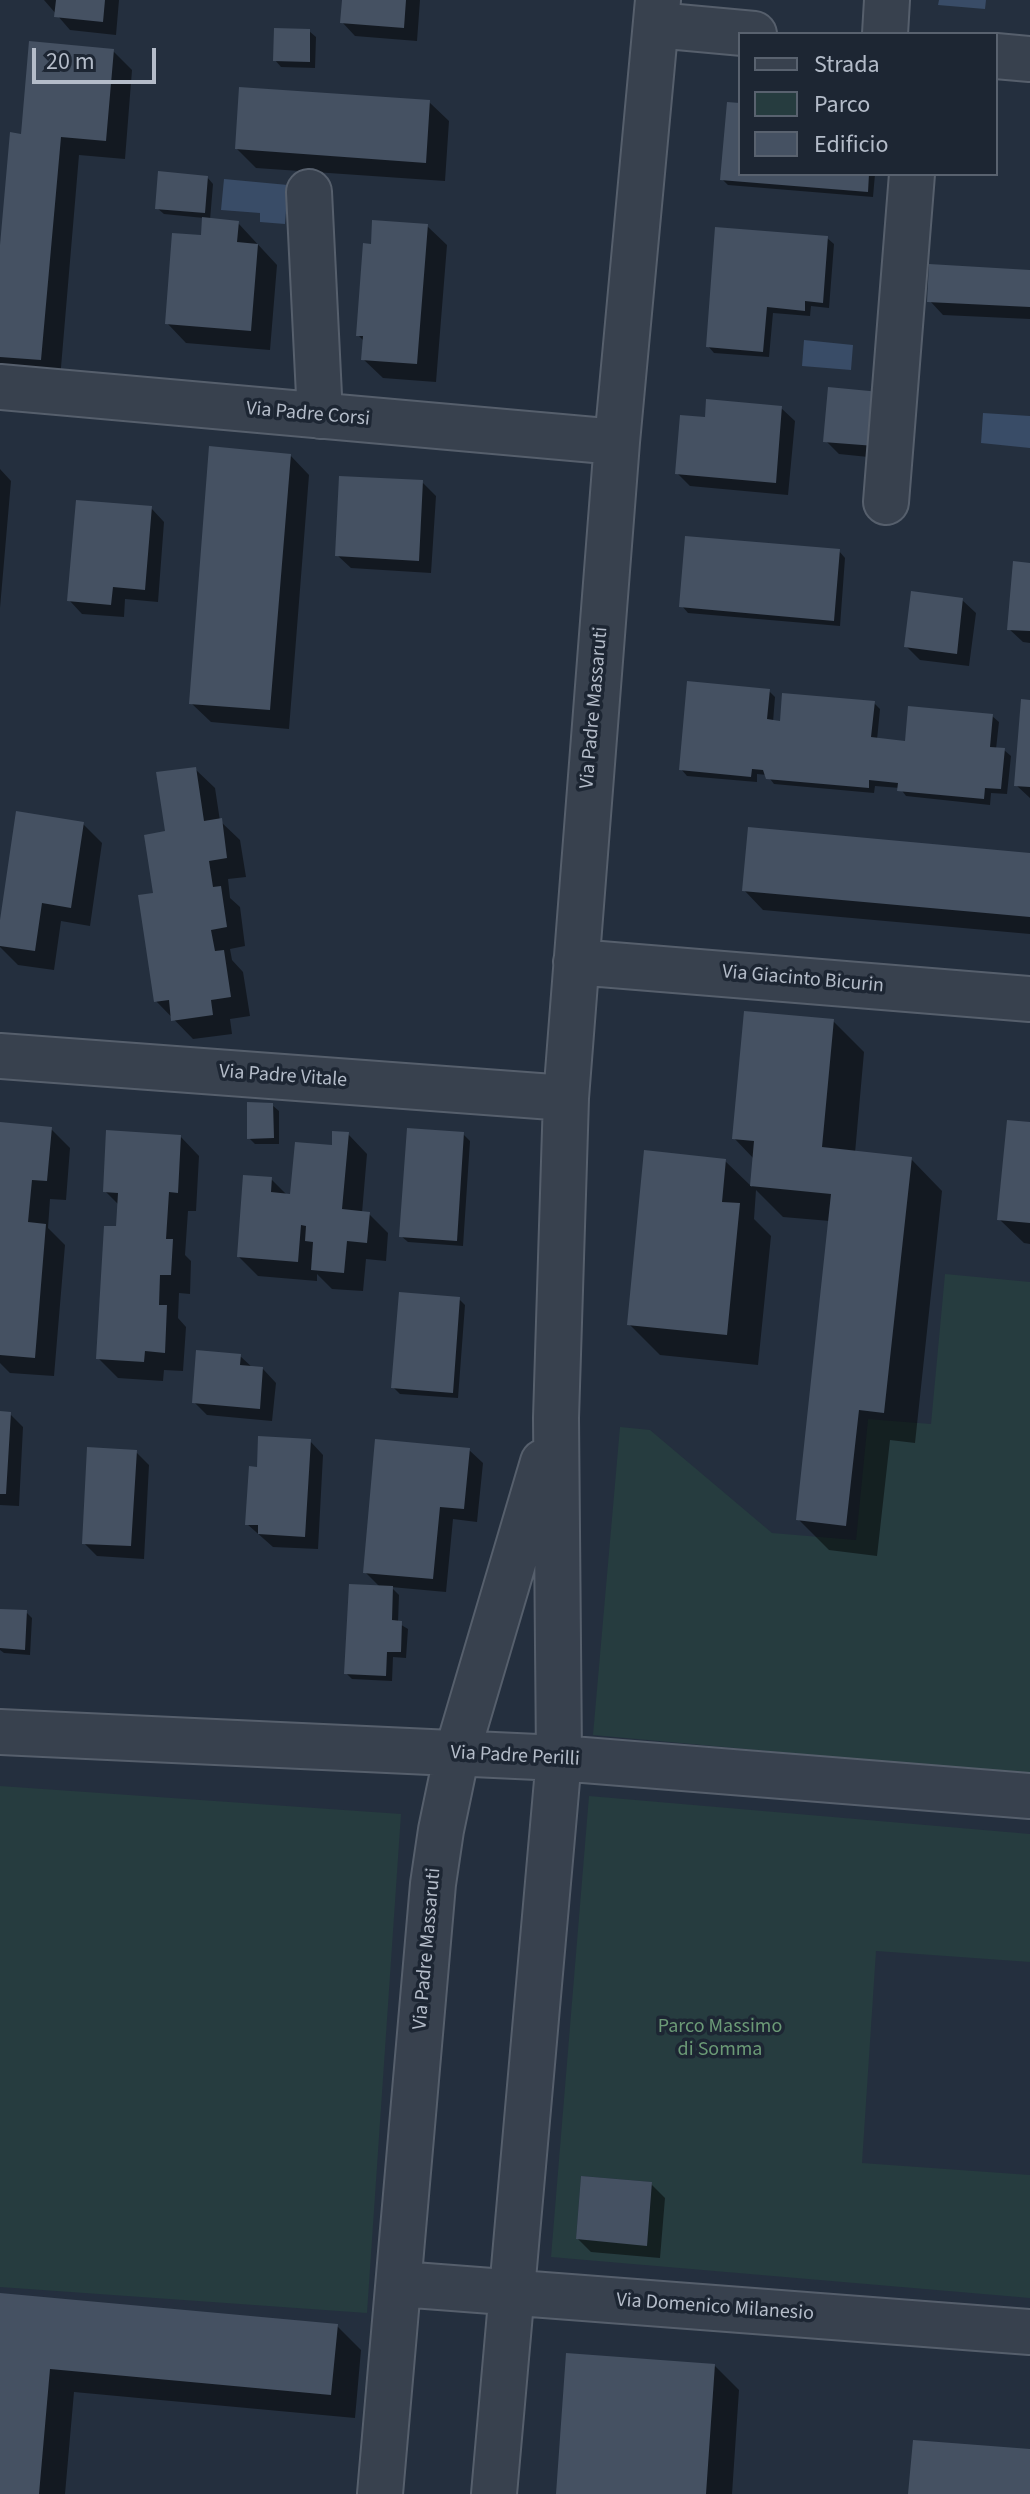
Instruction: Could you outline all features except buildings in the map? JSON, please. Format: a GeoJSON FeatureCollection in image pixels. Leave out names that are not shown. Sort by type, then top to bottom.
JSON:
{"type":"FeatureCollection","features":[{"type":"Feature","properties":{"kind":"street"},"geometry":{"type":"LineString","coordinates":[[885,32],[887,0]]}},
{"type":"Feature","properties":{"kind":"street"},"geometry":{"type":"LineString","coordinates":[[657,12],[745,32]]}},
{"type":"Feature","properties":{"kind":"street","name":"Via Padre Massaruti"},"geometry":{"type":"LineString","coordinates":[[494,2494],[559,1758],[556,1418],[566,1098],[588,786],[657,12]]}},
{"type":"Feature","properties":{"kind":"street"},"geometry":{"type":"LineString","coordinates":[[998,56],[1030,59]]}},
{"type":"Feature","properties":{"kind":"street"},"geometry":{"type":"LineString","coordinates":[[886,502],[912,176]]}},
{"type":"Feature","properties":{"kind":"street"},"geometry":{"type":"LineString","coordinates":[[309,192],[320,416]]}},
{"type":"Feature","properties":{"kind":"street","name":"Via Padre Corsi"},"geometry":{"type":"LineString","coordinates":[[0,387],[617,442]]}},
{"type":"Feature","properties":{"kind":"street","name":"Via Giacinto Bicurin"},"geometry":{"type":"LineString","coordinates":[[576,962],[1030,999]]}},
{"type":"Feature","properties":{"kind":"street","name":"Via Padre Vitale"},"geometry":{"type":"LineString","coordinates":[[0,1056],[566,1098]]}},
{"type":"Feature","properties":{"kind":"street","name":"Via Padre Massaruti"},"geometry":{"type":"LineString","coordinates":[[380,2494],[433,1884],[443,1816],[457,1753],[556,1418]]}},
{"type":"Feature","properties":{"kind":"street","name":"Via Padre Perilli"},"geometry":{"type":"LineString","coordinates":[[0,1732],[559,1758],[1030,1796]]}},
{"type":"Feature","properties":{"kind":"street","name":"Via Domenico Milanesio"},"geometry":{"type":"LineString","coordinates":[[400,2284],[1030,2332]]}},
{"type":"Feature","properties":{"kind":"green space"},"geometry":{"type":"Polygon","coordinates":[[[945,1274],[1030,1282],[1030,1775],[593,1735],[620,1427],[650,1430],[772,1533],[856,1540],[868,1419],[931,1424],[945,1274]]]}},
{"type":"Feature","properties":{"kind":"green space"},"geometry":{"type":"Polygon","coordinates":[[[0,1786],[401,1814],[367,2313],[0,2287],[0,1786]]]}},
{"type":"Feature","properties":{"kind":"green space","name":"Parco Massimo di Somma"},"geometry":{"type":"Polygon","coordinates":[[[589,1796],[1030,1834],[1030,1962],[876,1951],[862,2163],[1030,2175],[1030,2298],[551,2257],[589,1796]],[[581,2176],[576,2239],[647,2245],[652,2182],[581,2176]]]}},
{"type":"Feature","properties":{"kind":"water"},"geometry":{"type":"Polygon","coordinates":[[[939,0],[986,0],[985,9],[938,5],[939,0]]]}},
{"type":"Feature","properties":{"kind":"water"},"geometry":{"type":"Polygon","coordinates":[[[224,179],[288,185],[285,224],[260,222],[260,213],[221,210],[224,179]]]}},
{"type":"Feature","properties":{"kind":"water"},"geometry":{"type":"Polygon","coordinates":[[[804,340],[853,345],[851,370],[802,366],[804,340]]]}},
{"type":"Feature","properties":{"kind":"water"},"geometry":{"type":"Polygon","coordinates":[[[983,413],[1030,416],[1030,448],[981,443],[983,413]]]}}]}
